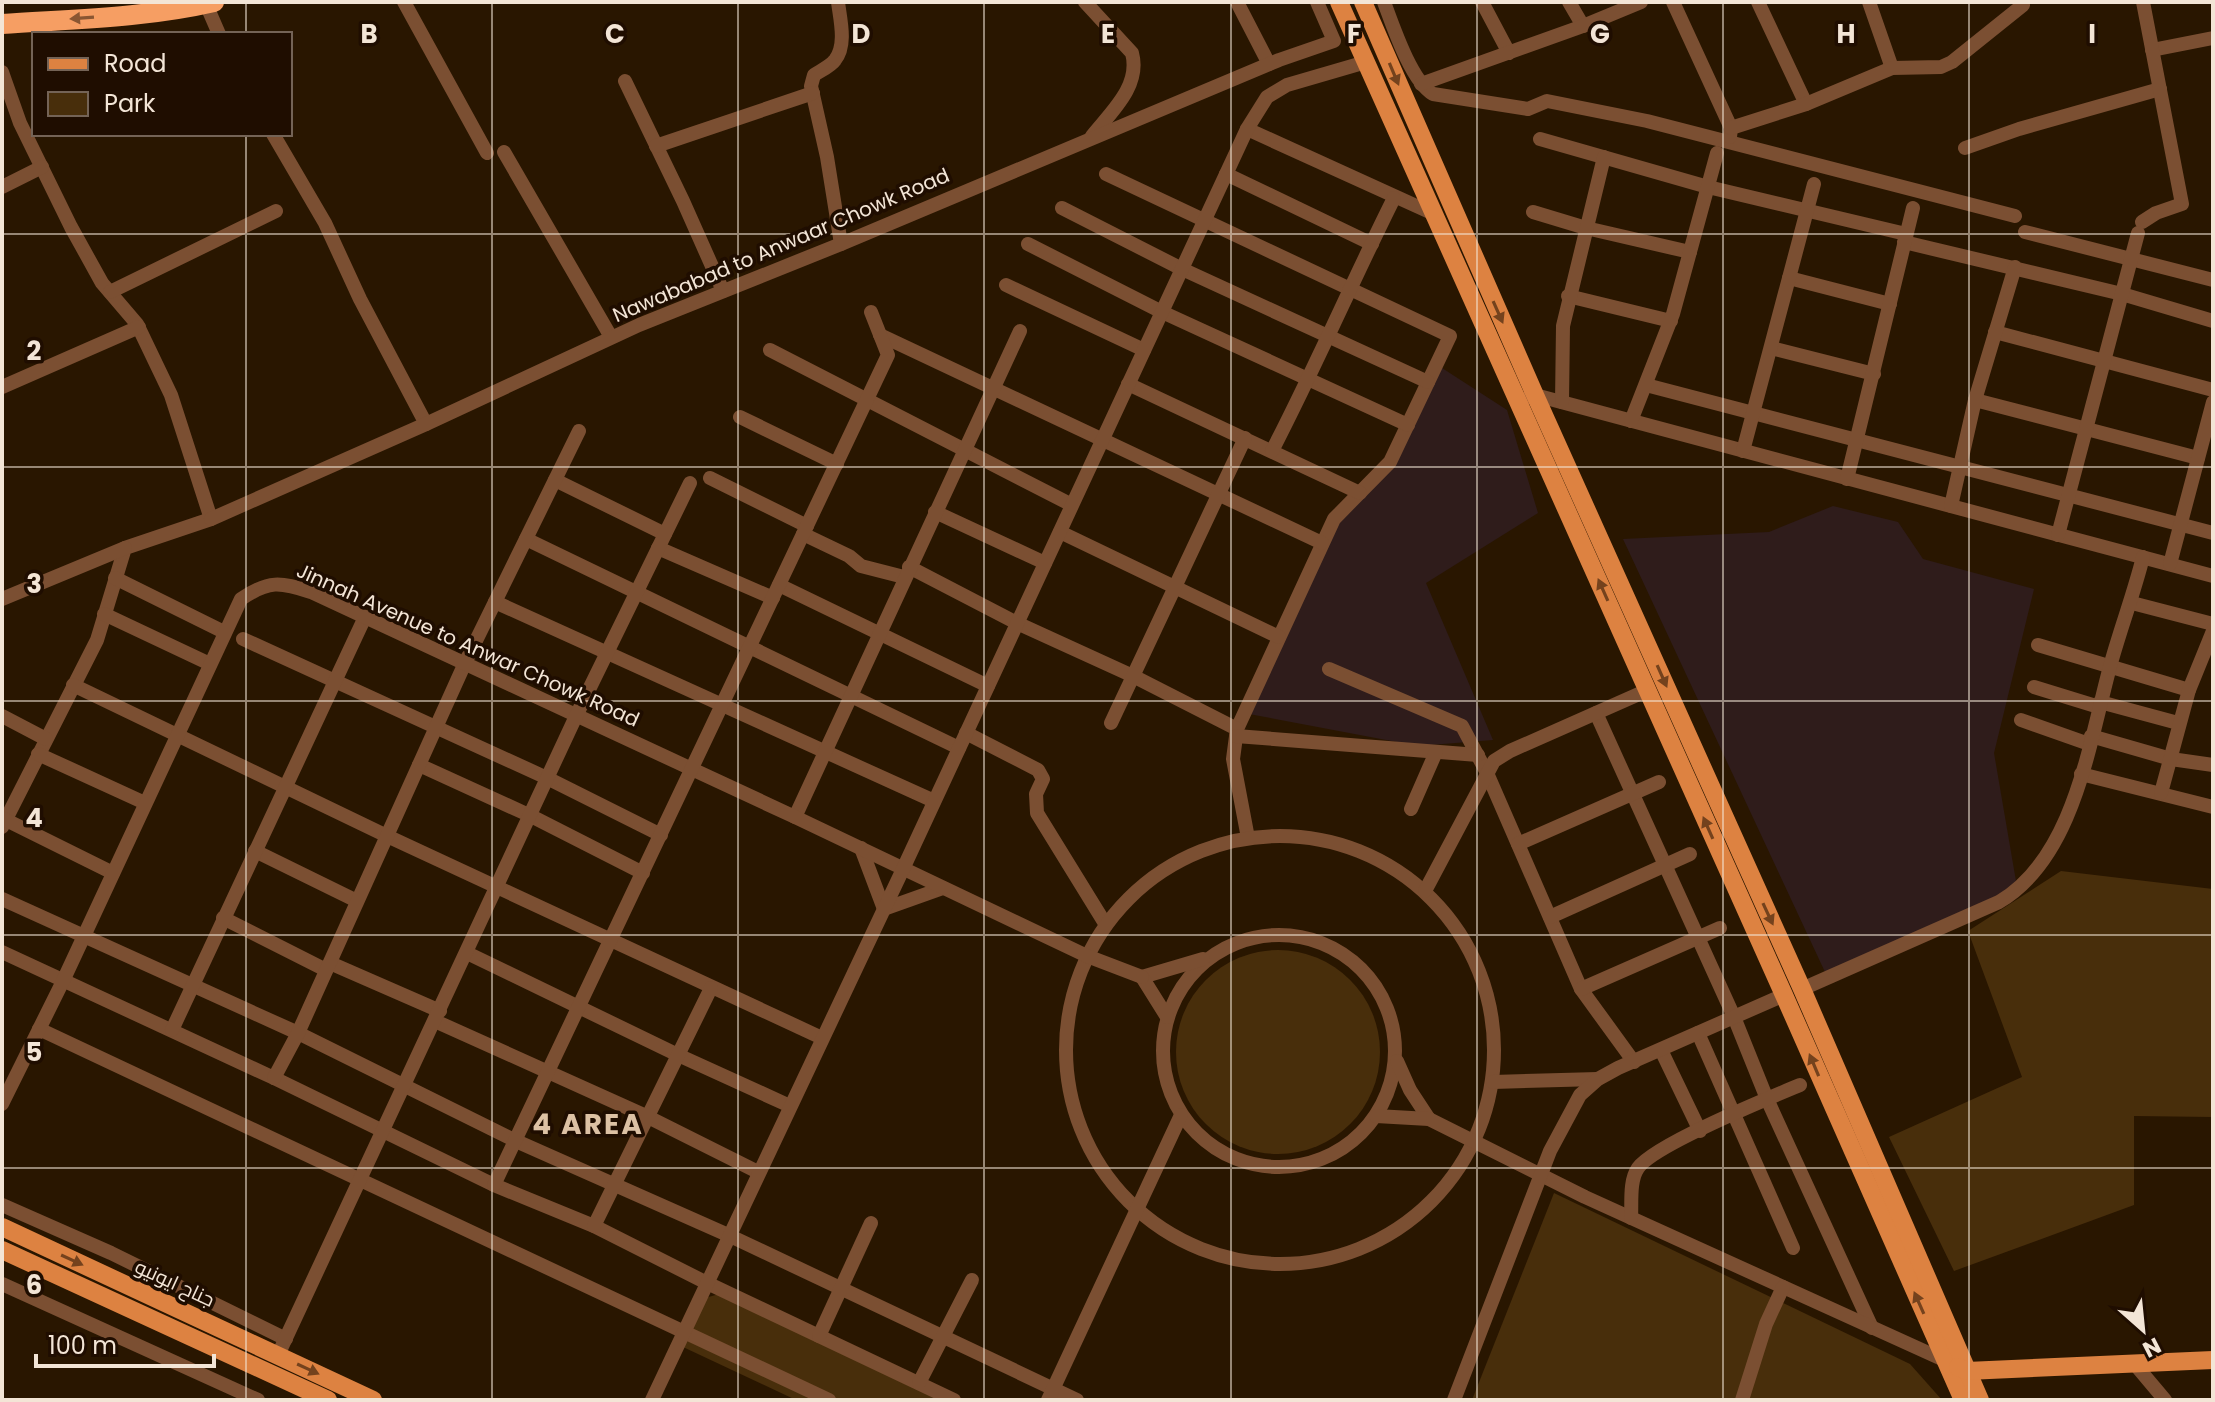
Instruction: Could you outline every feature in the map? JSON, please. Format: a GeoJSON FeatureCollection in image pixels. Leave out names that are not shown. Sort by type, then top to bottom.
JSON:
{"type":"FeatureCollection","features":[{"type":"Feature","properties":{"kind":"highway"},"geometry":{"type":"LineString","coordinates":[[2,24],[133,15],[210,3]]}},
{"type":"Feature","properties":{"kind":"main road"},"geometry":{"type":"LineString","coordinates":[[1339,2],[1434,214],[1526,398],[1586,504],[1743,882]]}},
{"type":"Feature","properties":{"kind":"main road"},"geometry":{"type":"LineString","coordinates":[[1363,2],[1526,398],[1568,512],[1648,690],[1743,882],[1980,1400]]}},
{"type":"Feature","properties":{"kind":"main road"},"geometry":{"type":"LineString","coordinates":[[1392,120],[1409,110]]}},
{"type":"Feature","properties":{"kind":"main road"},"geometry":{"type":"LineString","coordinates":[[1568,512],[1586,504]]}},
{"type":"Feature","properties":{"kind":"main road"},"geometry":{"type":"LineString","coordinates":[[1793,992],[1963,1400]]}},
{"type":"Feature","properties":{"kind":"main road","name":"جناح ایونیو"},"geometry":{"type":"LineString","coordinates":[[2,1227],[282,1347],[373,1400]]}},
{"type":"Feature","properties":{"kind":"main road","name":"جناح ایونیو"},"geometry":{"type":"LineString","coordinates":[[2,1250],[328,1400]]}},
{"type":"Feature","properties":{"kind":"main road"},"geometry":{"type":"LineString","coordinates":[[1944,1360],[1967,1371],[2213,1360]]}},
{"type":"Feature","properties":{"kind":"street"},"geometry":{"type":"LineString","coordinates":[[404,2],[487,153]]}},
{"type":"Feature","properties":{"kind":"street"},"geometry":{"type":"LineString","coordinates":[[838,2],[842,32],[839,51],[835,61],[814,75],[811,86],[827,157],[841,244]]}},
{"type":"Feature","properties":{"kind":"street"},"geometry":{"type":"LineString","coordinates":[[1085,2],[1134,58],[1130,87],[1089,139]]}},
{"type":"Feature","properties":{"kind":"street"},"geometry":{"type":"LineString","coordinates":[[1237,2],[1269,64]]}},
{"type":"Feature","properties":{"kind":"street","name":"Nawababad to Anwaar Chowk Road"},"geometry":{"type":"LineString","coordinates":[[2,599],[125,548],[211,519],[426,424],[611,337],[1269,64],[1334,41],[1317,2]]}},
{"type":"Feature","properties":{"kind":"street"},"geometry":{"type":"LineString","coordinates":[[1384,2],[1421,84],[1433,94],[1528,109],[1547,101],[1730,135],[2015,216]]}},
{"type":"Feature","properties":{"kind":"street"},"geometry":{"type":"LineString","coordinates":[[1482,2],[1509,53]]}},
{"type":"Feature","properties":{"kind":"street"},"geometry":{"type":"LineString","coordinates":[[1569,2],[1583,26]]}},
{"type":"Feature","properties":{"kind":"street"},"geometry":{"type":"LineString","coordinates":[[1421,84],[1641,2]]}},
{"type":"Feature","properties":{"kind":"street"},"geometry":{"type":"LineString","coordinates":[[1673,2],[1730,135]]}},
{"type":"Feature","properties":{"kind":"street"},"geometry":{"type":"LineString","coordinates":[[1758,2],[1806,104]]}},
{"type":"Feature","properties":{"kind":"street"},"geometry":{"type":"LineString","coordinates":[[1869,2],[1892,68]]}},
{"type":"Feature","properties":{"kind":"street"},"geometry":{"type":"LineString","coordinates":[[2058,535],[2140,227],[2182,204],[2143,2]]}},
{"type":"Feature","properties":{"kind":"street"},"geometry":{"type":"LineString","coordinates":[[210,3],[218,32]]}},
{"type":"Feature","properties":{"kind":"street"},"geometry":{"type":"LineString","coordinates":[[1730,135],[1892,68],[1941,67],[1952,62],[2023,5]]}},
{"type":"Feature","properties":{"kind":"street"},"geometry":{"type":"LineString","coordinates":[[2152,50],[2213,38]]}},
{"type":"Feature","properties":{"kind":"street"},"geometry":{"type":"LineString","coordinates":[[652,1400],[1247,129],[1267,97],[1287,85],[1366,62]]}},
{"type":"Feature","properties":{"kind":"street"},"geometry":{"type":"LineString","coordinates":[[2,72],[20,123],[71,227],[110,292],[139,327],[171,395],[211,519]]}},
{"type":"Feature","properties":{"kind":"street"},"geometry":{"type":"LineString","coordinates":[[625,81],[723,291]]}},
{"type":"Feature","properties":{"kind":"street"},"geometry":{"type":"LineString","coordinates":[[1965,148],[2019,129],[2160,89]]}},
{"type":"Feature","properties":{"kind":"street"},"geometry":{"type":"LineString","coordinates":[[656,146],[813,93]]}},
{"type":"Feature","properties":{"kind":"street"},"geometry":{"type":"LineString","coordinates":[[1247,129],[1434,214]]}},
{"type":"Feature","properties":{"kind":"street"},"geometry":{"type":"LineString","coordinates":[[274,136],[325,223],[360,299],[426,424]]}},
{"type":"Feature","properties":{"kind":"street"},"geometry":{"type":"LineString","coordinates":[[1540,139],[1708,187],[1807,210],[2213,321]]}},
{"type":"Feature","properties":{"kind":"street"},"geometry":{"type":"LineString","coordinates":[[504,152],[611,337]]}},
{"type":"Feature","properties":{"kind":"street"},"geometry":{"type":"LineString","coordinates":[[1631,421],[1671,321],[1717,153]]}},
{"type":"Feature","properties":{"kind":"street"},"geometry":{"type":"LineString","coordinates":[[1562,402],[1563,326],[1568,296],[1604,157]]}},
{"type":"Feature","properties":{"kind":"street"},"geometry":{"type":"LineString","coordinates":[[2,187],[42,167]]}},
{"type":"Feature","properties":{"kind":"street"},"geometry":{"type":"LineString","coordinates":[[1106,174],[1450,336],[1390,462],[1334,519],[1236,733],[1233,759],[1248,838]]}},
{"type":"Feature","properties":{"kind":"street"},"geometry":{"type":"LineString","coordinates":[[1226,174],[1372,244]]}},
{"type":"Feature","properties":{"kind":"street"},"geometry":{"type":"LineString","coordinates":[[1743,451],[1814,184]]}},
{"type":"Feature","properties":{"kind":"street"},"geometry":{"type":"LineString","coordinates":[[1272,451],[1394,198]]}},
{"type":"Feature","properties":{"kind":"street"},"geometry":{"type":"LineString","coordinates":[[1062,208],[1182,269],[1428,382]]}},
{"type":"Feature","properties":{"kind":"street"},"geometry":{"type":"LineString","coordinates":[[1847,479],[1913,208]]}},
{"type":"Feature","properties":{"kind":"street"},"geometry":{"type":"LineString","coordinates":[[110,292],[276,211]]}},
{"type":"Feature","properties":{"kind":"street"},"geometry":{"type":"LineString","coordinates":[[1533,212],[1586,228],[1690,252]]}},
{"type":"Feature","properties":{"kind":"street"},"geometry":{"type":"LineString","coordinates":[[2025,232],[2213,280]]}},
{"type":"Feature","properties":{"kind":"street"},"geometry":{"type":"LineString","coordinates":[[1028,244],[1162,312],[1408,425]]}},
{"type":"Feature","properties":{"kind":"street"},"geometry":{"type":"LineString","coordinates":[[1951,506],[1975,400],[2015,267]]}},
{"type":"Feature","properties":{"kind":"street"},"geometry":{"type":"LineString","coordinates":[[1789,278],[1890,304]]}},
{"type":"Feature","properties":{"kind":"street"},"geometry":{"type":"LineString","coordinates":[[1006,285],[1144,350]]}},
{"type":"Feature","properties":{"kind":"street"},"geometry":{"type":"LineString","coordinates":[[1568,296],[1671,321]]}},
{"type":"Feature","properties":{"kind":"street"},"geometry":{"type":"LineString","coordinates":[[494,1185],[888,355],[871,312]]}},
{"type":"Feature","properties":{"kind":"street"},"geometry":{"type":"LineString","coordinates":[[2,387],[139,327]]}},
{"type":"Feature","properties":{"kind":"street"},"geometry":{"type":"LineString","coordinates":[[795,817],[1020,331]]}},
{"type":"Feature","properties":{"kind":"street"},"geometry":{"type":"LineString","coordinates":[[1995,332],[2213,390]]}},
{"type":"Feature","properties":{"kind":"street"},"geometry":{"type":"LineString","coordinates":[[880,335],[1322,543]]}},
{"type":"Feature","properties":{"kind":"street"},"geometry":{"type":"LineString","coordinates":[[1771,348],[1874,374]]}},
{"type":"Feature","properties":{"kind":"street"},"geometry":{"type":"LineString","coordinates":[[770,350],[1070,504]]}},
{"type":"Feature","properties":{"kind":"street"},"geometry":{"type":"LineString","coordinates":[[1128,384],[1360,493]]}},
{"type":"Feature","properties":{"kind":"street"},"geometry":{"type":"LineString","coordinates":[[1646,385],[2213,533]]}},
{"type":"Feature","properties":{"kind":"street"},"geometry":{"type":"LineString","coordinates":[[1526,398],[1562,402],[2213,576]]}},
{"type":"Feature","properties":{"kind":"street"},"geometry":{"type":"LineString","coordinates":[[1975,400],[2198,458]]}},
{"type":"Feature","properties":{"kind":"street"},"geometry":{"type":"LineString","coordinates":[[2170,564],[2213,402]]}},
{"type":"Feature","properties":{"kind":"street"},"geometry":{"type":"LineString","coordinates":[[740,417],[837,464]]}},
{"type":"Feature","properties":{"kind":"street"},"geometry":{"type":"LineString","coordinates":[[274,1078],[298,1033],[465,663],[579,431]]}},
{"type":"Feature","properties":{"kind":"street"},"geometry":{"type":"LineString","coordinates":[[1111,723],[1245,438]]}},
{"type":"Feature","properties":{"kind":"street"},"geometry":{"type":"LineString","coordinates":[[710,478],[805,530],[861,566],[906,572],[1133,676],[1236,733],[1478,755]]}},
{"type":"Feature","properties":{"kind":"street"},"geometry":{"type":"LineString","coordinates":[[555,480],[665,534]]}},
{"type":"Feature","properties":{"kind":"street"},"geometry":{"type":"LineString","coordinates":[[2,1205],[111,1253],[282,1347],[577,714],[690,483]]}},
{"type":"Feature","properties":{"kind":"street"},"geometry":{"type":"LineString","coordinates":[[935,512],[1045,563]]}},
{"type":"Feature","properties":{"kind":"street"},"geometry":{"type":"LineString","coordinates":[[1060,532],[1279,637]]}},
{"type":"Feature","properties":{"kind":"street"},"geometry":{"type":"LineString","coordinates":[[526,539],[959,748]]}},
{"type":"Feature","properties":{"kind":"street"},"geometry":{"type":"LineString","coordinates":[[113,873],[3,822],[97,640],[125,548]]}},
{"type":"Feature","properties":{"kind":"street"},"geometry":{"type":"LineString","coordinates":[[658,548],[878,634],[988,686]]}},
{"type":"Feature","properties":{"kind":"street"},"geometry":{"type":"LineString","coordinates":[[1454,1400],[1550,1151],[1580,1095],[1598,1079],[1634,1062],[1999,902],[2018,891],[2032,876],[2072,808],[2143,557]]}},
{"type":"Feature","properties":{"kind":"street"},"geometry":{"type":"LineString","coordinates":[[115,578],[224,632]]}},
{"type":"Feature","properties":{"kind":"street","name":"Jinnah Avenue to Anwar Chowk Road"},"geometry":{"type":"LineString","coordinates":[[2,1104],[63,981],[241,599],[259,586],[283,583],[311,592],[577,714],[1087,956],[1142,977]]}},
{"type":"Feature","properties":{"kind":"street"},"geometry":{"type":"LineString","coordinates":[[495,602],[934,801]]}},
{"type":"Feature","properties":{"kind":"street"},"geometry":{"type":"LineString","coordinates":[[2132,603],[2213,624]]}},
{"type":"Feature","properties":{"kind":"street"},"geometry":{"type":"LineString","coordinates":[[104,614],[210,664]]}},
{"type":"Feature","properties":{"kind":"street"},"geometry":{"type":"LineString","coordinates":[[172,1030],[365,617]]}},
{"type":"Feature","properties":{"kind":"street"},"geometry":{"type":"LineString","coordinates":[[2161,793],[2178,723],[2213,631]]}},
{"type":"Feature","properties":{"kind":"street"},"geometry":{"type":"LineString","coordinates":[[243,639],[547,778],[661,835]]}},
{"type":"Feature","properties":{"kind":"street"},"geometry":{"type":"LineString","coordinates":[[2038,645],[2189,690]]}},
{"type":"Feature","properties":{"kind":"street"},"geometry":{"type":"LineString","coordinates":[[1329,669],[1462,726],[1487,773],[1581,989],[1634,1062]]}},
{"type":"Feature","properties":{"kind":"street"},"geometry":{"type":"LineString","coordinates":[[73,685],[387,836],[822,1038]]}},
{"type":"Feature","properties":{"kind":"street"},"geometry":{"type":"LineString","coordinates":[[2034,687],[2178,723]]}},
{"type":"Feature","properties":{"kind":"street"},"geometry":{"type":"LineString","coordinates":[[1425,891],[1494,761],[1648,690]]}},
{"type":"Feature","properties":{"kind":"street"},"geometry":{"type":"LineString","coordinates":[[1596,713],[1872,1328]]}},
{"type":"Feature","properties":{"kind":"street"},"geometry":{"type":"LineString","coordinates":[[2,716],[46,739]]}},
{"type":"Feature","properties":{"kind":"street"},"geometry":{"type":"LineString","coordinates":[[2021,720],[2171,759],[2213,765]]}},
{"type":"Feature","properties":{"kind":"street"},"geometry":{"type":"LineString","coordinates":[[966,733],[1038,770],[1043,779],[1036,794],[1037,813],[1106,925]]}},
{"type":"Feature","properties":{"kind":"street"},"geometry":{"type":"LineString","coordinates":[[1411,809],[1436,752]]}},
{"type":"Feature","properties":{"kind":"street"},"geometry":{"type":"LineString","coordinates":[[38,754],[145,803]]}},
{"type":"Feature","properties":{"kind":"street"},"geometry":{"type":"LineString","coordinates":[[419,765],[531,816],[643,873]]}},
{"type":"Feature","properties":{"kind":"street"},"geometry":{"type":"LineString","coordinates":[[2081,774],[2213,807]]}},
{"type":"Feature","properties":{"kind":"street"},"geometry":{"type":"LineString","coordinates":[[1518,844],[1659,782]]}},
{"type":"Feature","properties":{"kind":"street"},"geometry":{"type":"LineString","coordinates":[[1296,837],[1342,845],[1386,864],[1425,891],[1455,926],[1483,978],[1492,1012],[1495,1047],[1489,1102],[1474,1142],[1456,1173],[1433,1201],[1405,1225],[1362,1248],[1304,1264],[1267,1265],[1220,1256],[1165,1232],[1136,1210],[1112,1185],[1092,1156],[1078,1125],[1069,1091],[1065,1057],[1067,1022],[1074,989],[1087,956],[1106,925],[1145,884],[1169,867],[1194,854],[1248,838],[1296,837]]}},
{"type":"Feature","properties":{"kind":"street"},"geometry":{"type":"LineString","coordinates":[[861,848],[884,909]]}},
{"type":"Feature","properties":{"kind":"street"},"geometry":{"type":"LineString","coordinates":[[255,851],[357,901]]}},
{"type":"Feature","properties":{"kind":"street"},"geometry":{"type":"LineString","coordinates":[[1550,917],[1690,854]]}},
{"type":"Feature","properties":{"kind":"street"},"geometry":{"type":"LineString","coordinates":[[884,909],[943,888]]}},
{"type":"Feature","properties":{"kind":"street"},"geometry":{"type":"LineString","coordinates":[[2,899],[298,1033],[516,1141],[841,1288],[1051,1394],[1077,1400]]}},
{"type":"Feature","properties":{"kind":"street"},"geometry":{"type":"LineString","coordinates":[[223,918],[438,1016],[548,1073],[648,1117],[758,1172]]}},
{"type":"Feature","properties":{"kind":"street"},"geometry":{"type":"LineString","coordinates":[[1581,989],[1720,928]]}},
{"type":"Feature","properties":{"kind":"street"},"geometry":{"type":"LineString","coordinates":[[1167,1017],[1142,977],[1208,958],[1248,938],[1293,934],[1336,947],[1371,976],[1392,1016],[1397,1061],[1410,1090],[1429,1119]]}},
{"type":"Feature","properties":{"kind":"street"},"geometry":{"type":"LineString","coordinates":[[2,952],[274,1078],[494,1185],[594,1226],[954,1400]]}},
{"type":"Feature","properties":{"kind":"street"},"geometry":{"type":"LineString","coordinates":[[467,953],[790,1106]]}},
{"type":"Feature","properties":{"kind":"street"},"geometry":{"type":"LineString","coordinates":[[1208,958],[1183,984],[1167,1017],[1162,1051],[1167,1084],[1181,1115],[1207,1143],[1241,1161],[1278,1168],[1316,1162],[1350,1144],[1376,1116],[1390,1090],[1397,1061]]}},
{"type":"Feature","properties":{"kind":"street"},"geometry":{"type":"LineString","coordinates":[[594,1226],[711,988]]}},
{"type":"Feature","properties":{"kind":"street"},"geometry":{"type":"LineString","coordinates":[[39,1029],[829,1400]]}},
{"type":"Feature","properties":{"kind":"street"},"geometry":{"type":"LineString","coordinates":[[1698,1033],[1793,1248]]}},
{"type":"Feature","properties":{"kind":"street"},"geometry":{"type":"LineString","coordinates":[[1661,1050],[1700,1131]]}},
{"type":"Feature","properties":{"kind":"street"},"geometry":{"type":"LineString","coordinates":[[1493,1082],[1598,1079]]}},
{"type":"Feature","properties":{"kind":"street"},"geometry":{"type":"LineString","coordinates":[[1631,1218],[1634,1177],[1638,1168],[1651,1157],[1800,1085]]}},
{"type":"Feature","properties":{"kind":"street"},"geometry":{"type":"LineString","coordinates":[[1051,1394],[1181,1115]]}},
{"type":"Feature","properties":{"kind":"street"},"geometry":{"type":"LineString","coordinates":[[1376,1116],[1429,1119],[1631,1218],[1944,1360]]}},
{"type":"Feature","properties":{"kind":"street"},"geometry":{"type":"LineString","coordinates":[[819,1336],[871,1223]]}},
{"type":"Feature","properties":{"kind":"street"},"geometry":{"type":"LineString","coordinates":[[919,1383],[972,1280]]}},
{"type":"Feature","properties":{"kind":"street"},"geometry":{"type":"LineString","coordinates":[[2,1284],[258,1400]]}},
{"type":"Feature","properties":{"kind":"street"},"geometry":{"type":"LineString","coordinates":[[1742,1400],[1766,1324],[1783,1287]]}},
{"type":"Feature","properties":{"kind":"street"},"geometry":{"type":"LineString","coordinates":[[2133,1362],[2165,1400]]}},
{"type":"Feature","properties":{"kind":"shaded area"},"geometry":{"type":"Polygon","coordinates":[[[1442,368],[1507,410],[1538,513],[1426,583],[1493,740],[1418,746],[1249,714],[1340,517],[1389,469],[1442,368]]]}},
{"type":"Feature","properties":{"kind":"shaded area"},"geometry":{"type":"Polygon","coordinates":[[[1833,506],[1898,522],[1923,559],[2034,589],[1994,753],[2017,887],[1825,972],[1623,539],[1769,532],[1833,506]]]}},
{"type":"Feature","properties":{"kind":"green space"},"geometry":{"type":"Polygon","coordinates":[[[2061,871],[2213,889],[2213,1117],[2134,1116],[2134,1205],[1954,1271],[1889,1137],[2022,1077],[1968,931],[2061,871]]]}},
{"type":"Feature","properties":{"kind":"green space"},"geometry":{"type":"Polygon","coordinates":[[[1278,950],[1317,957],[1350,980],[1373,1013],[1380,1052],[1373,1091],[1350,1124],[1317,1147],[1278,1154],[1239,1147],[1206,1124],[1183,1091],[1176,1052],[1183,1013],[1206,980],[1239,957],[1278,950]]]}},
{"type":"Feature","properties":{"kind":"green space"},"geometry":{"type":"Polygon","coordinates":[[[1554,1193],[1910,1364],[1942,1400],[1472,1400],[1554,1193]]]}},
{"type":"Feature","properties":{"kind":"green space"},"geometry":{"type":"Polygon","coordinates":[[[719,1294],[940,1400],[796,1400],[683,1347],[705,1298],[719,1294]]]}},
{"type":"Feature","properties":{"kind":"district","name":"4 AREA"},"geometry":{"type":"Point","coordinates":[588,1124]}}]}
